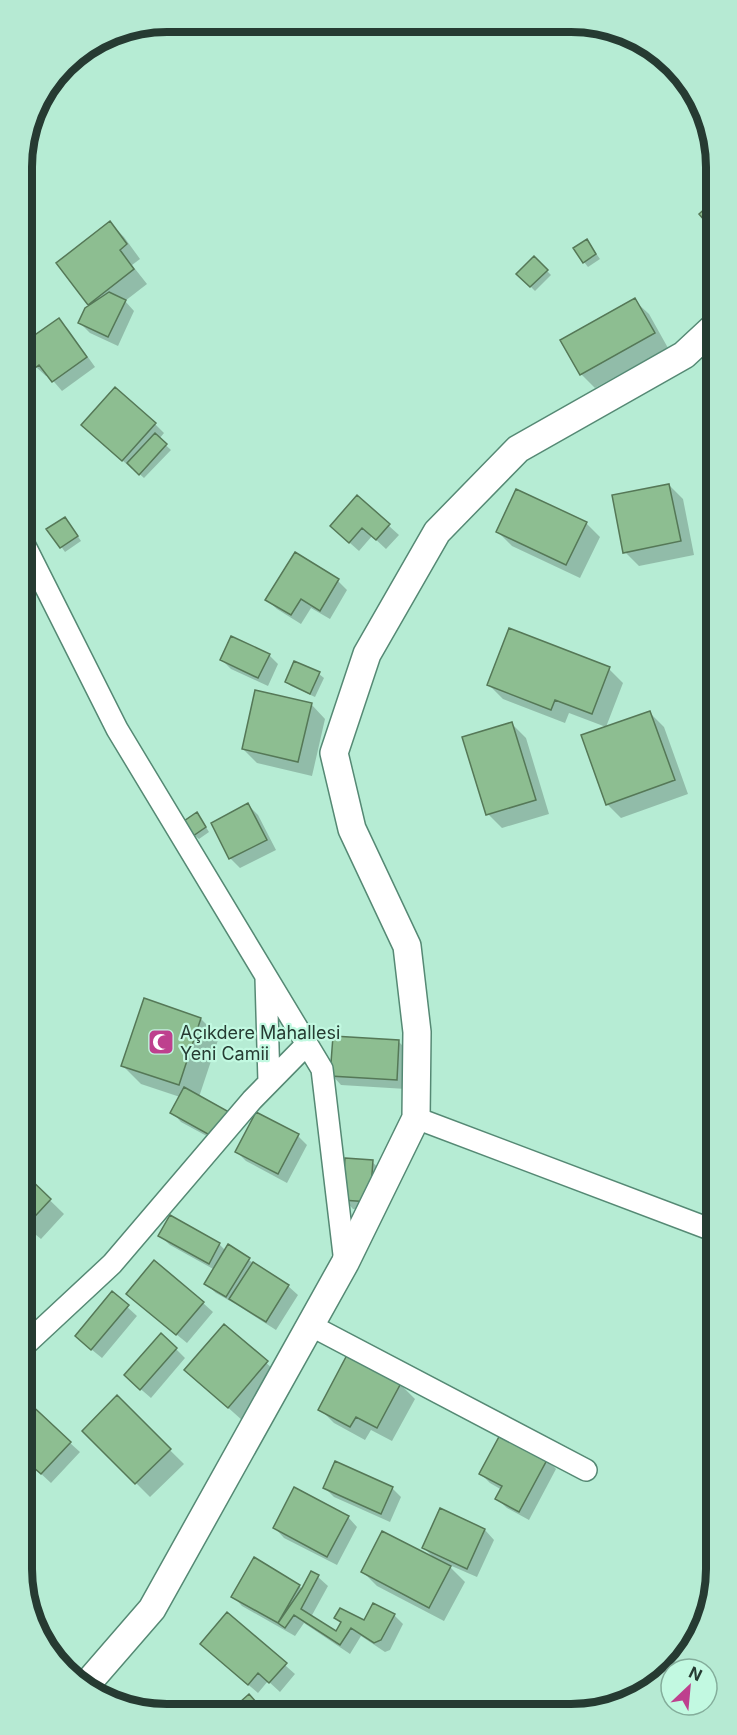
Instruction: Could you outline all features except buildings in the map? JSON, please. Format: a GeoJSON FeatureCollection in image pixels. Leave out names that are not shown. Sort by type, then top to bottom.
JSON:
{"type":"FeatureCollection","features":[{"type":"Feature","properties":{"kind":"street"},"geometry":{"type":"LineString","coordinates":[[91,1680],[152,1609],[345,1263],[416,1119],[417,1032],[407,946],[352,829],[334,753],[367,654],[437,532],[518,449],[684,356],[706,335]]}},
{"type":"Feature","properties":{"kind":"street"},"geometry":{"type":"LineString","coordinates":[[32,562],[117,729],[322,1069],[345,1263]]}},
{"type":"Feature","properties":{"kind":"street"},"geometry":{"type":"LineString","coordinates":[[266,976],[269,1082]]}},
{"type":"Feature","properties":{"kind":"street"},"geometry":{"type":"LineString","coordinates":[[32,1338],[112,1264],[252,1100],[307,1044]]}},
{"type":"Feature","properties":{"kind":"street"},"geometry":{"type":"LineString","coordinates":[[416,1119],[705,1227]]}},
{"type":"Feature","properties":{"kind":"street"},"geometry":{"type":"LineString","coordinates":[[310,1325],[586,1470]]}},
{"type":"Feature","properties":{"kind":"place","name":"Açıkdere Mahallesi Yeni Camii"},"geometry":{"type":"Point","coordinates":[161,1042]}}]}
